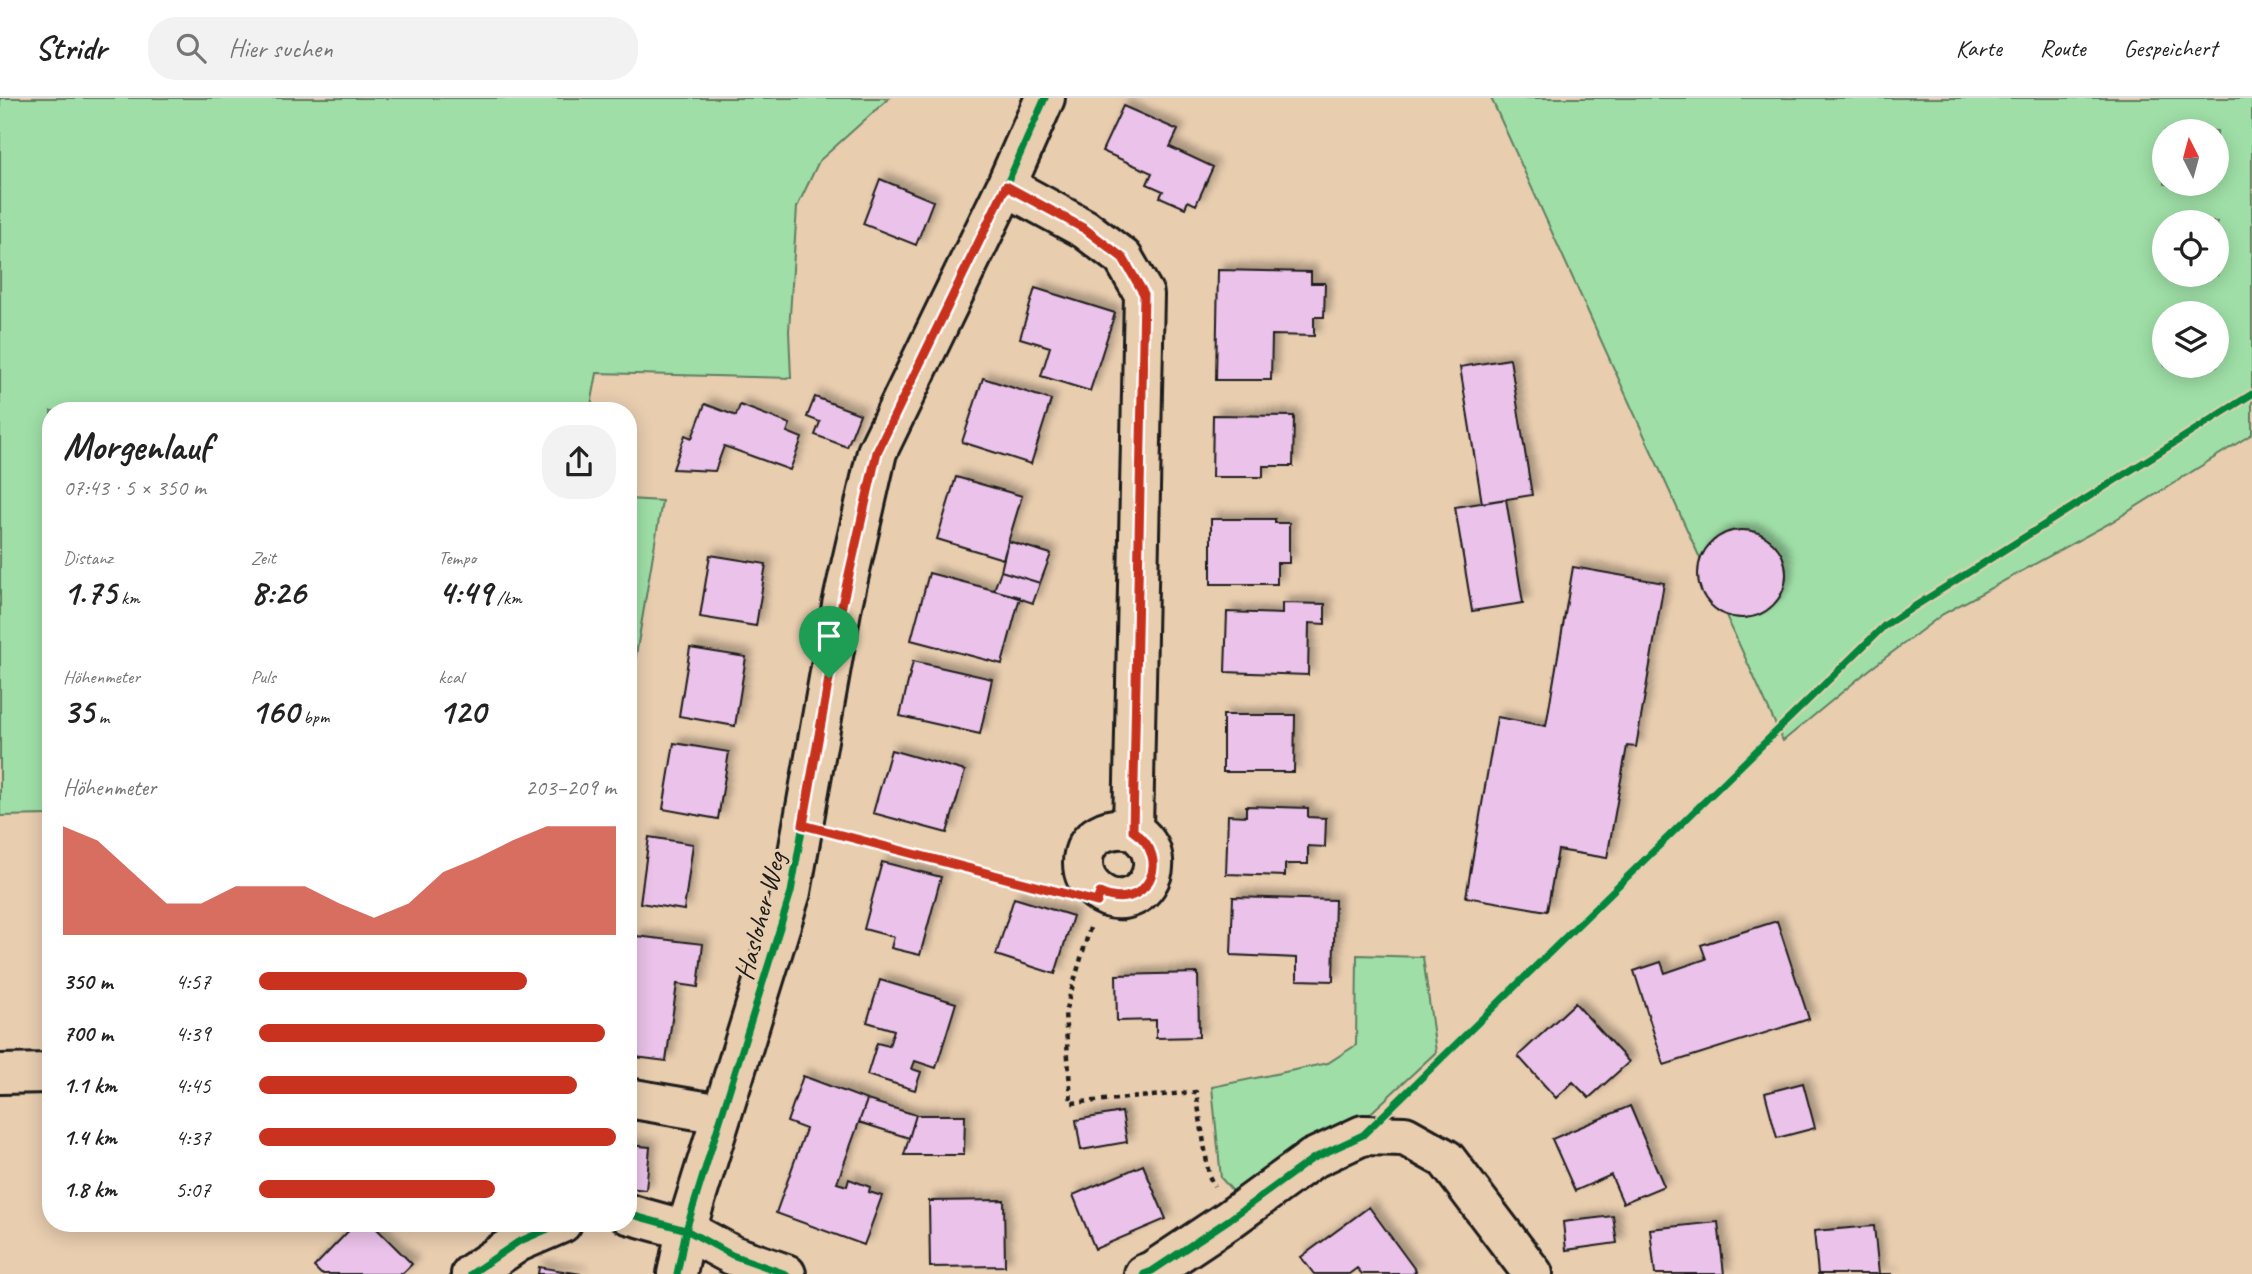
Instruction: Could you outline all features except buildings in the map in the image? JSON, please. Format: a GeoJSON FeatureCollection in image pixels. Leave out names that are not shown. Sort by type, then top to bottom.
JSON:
{"type":"FeatureCollection","features":[{"type":"Feature","properties":{"kind":"street","name":"Hasloher Weg"},"geometry":{"type":"LineString","coordinates":[[677,1274],[687,1230],[791,892],[842,605],[877,452],[1006,186],[1045,98]]}},
{"type":"Feature","properties":{"kind":"street"},"geometry":{"type":"LineString","coordinates":[[1006,186],[1085,229],[1123,258],[1144,294],[1133,831]]}},
{"type":"Feature","properties":{"kind":"street"},"geometry":{"type":"LineString","coordinates":[[1110,828],[1133,831],[1143,837],[1154,857],[1150,880],[1143,889],[1133,895],[1122,898],[1098,897],[1085,875],[1085,851],[1099,833],[1110,828]]}},
{"type":"Feature","properties":{"kind":"street"},"geometry":{"type":"LineString","coordinates":[[0,1074],[42,1073]]}},
{"type":"Feature","properties":{"kind":"street"},"geometry":{"type":"LineString","coordinates":[[637,1100],[722,1114]]}},
{"type":"Feature","properties":{"kind":"street"},"geometry":{"type":"LineString","coordinates":[[1144,1274],[1230,1219],[1312,1159],[1363,1135],[1405,1136],[1446,1158],[1534,1274]]}},
{"type":"Feature","properties":{"kind":"street"},"geometry":{"type":"LineString","coordinates":[[637,1216],[687,1230],[732,1255],[786,1274]]}},
{"type":"Feature","properties":{"kind":"street"},"geometry":{"type":"LineString","coordinates":[[471,1274],[518,1242],[541,1232]]}},
{"type":"Feature","properties":{"kind":"path"},"geometry":{"type":"LineString","coordinates":[[803,825],[1098,897],[1065,1012],[1071,1103],[1196,1092],[1209,1177],[1230,1219]]}},
{"type":"Feature","properties":{"kind":"green space"},"geometry":{"type":"Polygon","coordinates":[[[0,98],[889,98],[819,161],[797,207],[789,331],[791,378],[597,373],[592,402],[42,402],[42,815],[0,816],[0,98]]]}},
{"type":"Feature","properties":{"kind":"green space"},"geometry":{"type":"Polygon","coordinates":[[[1491,98],[2252,98],[2252,434],[2110,523],[1943,614],[1869,670],[1783,741],[1491,98]]]}},
{"type":"Feature","properties":{"kind":"green space"},"geometry":{"type":"Polygon","coordinates":[[[637,500],[662,501],[637,650],[637,500]]]}},
{"type":"Feature","properties":{"kind":"green space"},"geometry":{"type":"Polygon","coordinates":[[[1357,955],[1423,957],[1436,1052],[1358,1125],[1238,1197],[1221,1178],[1212,1087],[1328,1063],[1356,1045],[1357,955]]]}},
{"type":"Feature","properties":{"kind":"cycle path"},"geometry":{"type":"LineString","coordinates":[[677,1274],[686,1230],[791,892],[842,605],[877,452],[1006,186],[1045,98]]}},
{"type":"Feature","properties":{"kind":"cycle path"},"geometry":{"type":"LineString","coordinates":[[1144,1274],[1230,1219],[1312,1159],[1363,1135],[1885,625],[2252,394]]}},
{"type":"Feature","properties":{"kind":"cycle path"},"geometry":{"type":"LineString","coordinates":[[637,1216],[686,1230],[732,1255],[786,1274]]}},
{"type":"Feature","properties":{"kind":"cycle path"},"geometry":{"type":"LineString","coordinates":[[471,1274],[518,1242],[541,1232]]}},
{"type":"Feature","properties":{"kind":"route"},"geometry":{"type":"LineString","coordinates":[[1006,186],[1085,229],[1123,258],[1144,294],[1133,831],[1143,837],[1154,857],[1150,880],[1143,889],[1133,895],[1110,898],[1100,893],[1097,902],[803,825],[829,678],[842,605],[877,452],[1006,186]]}}]}
